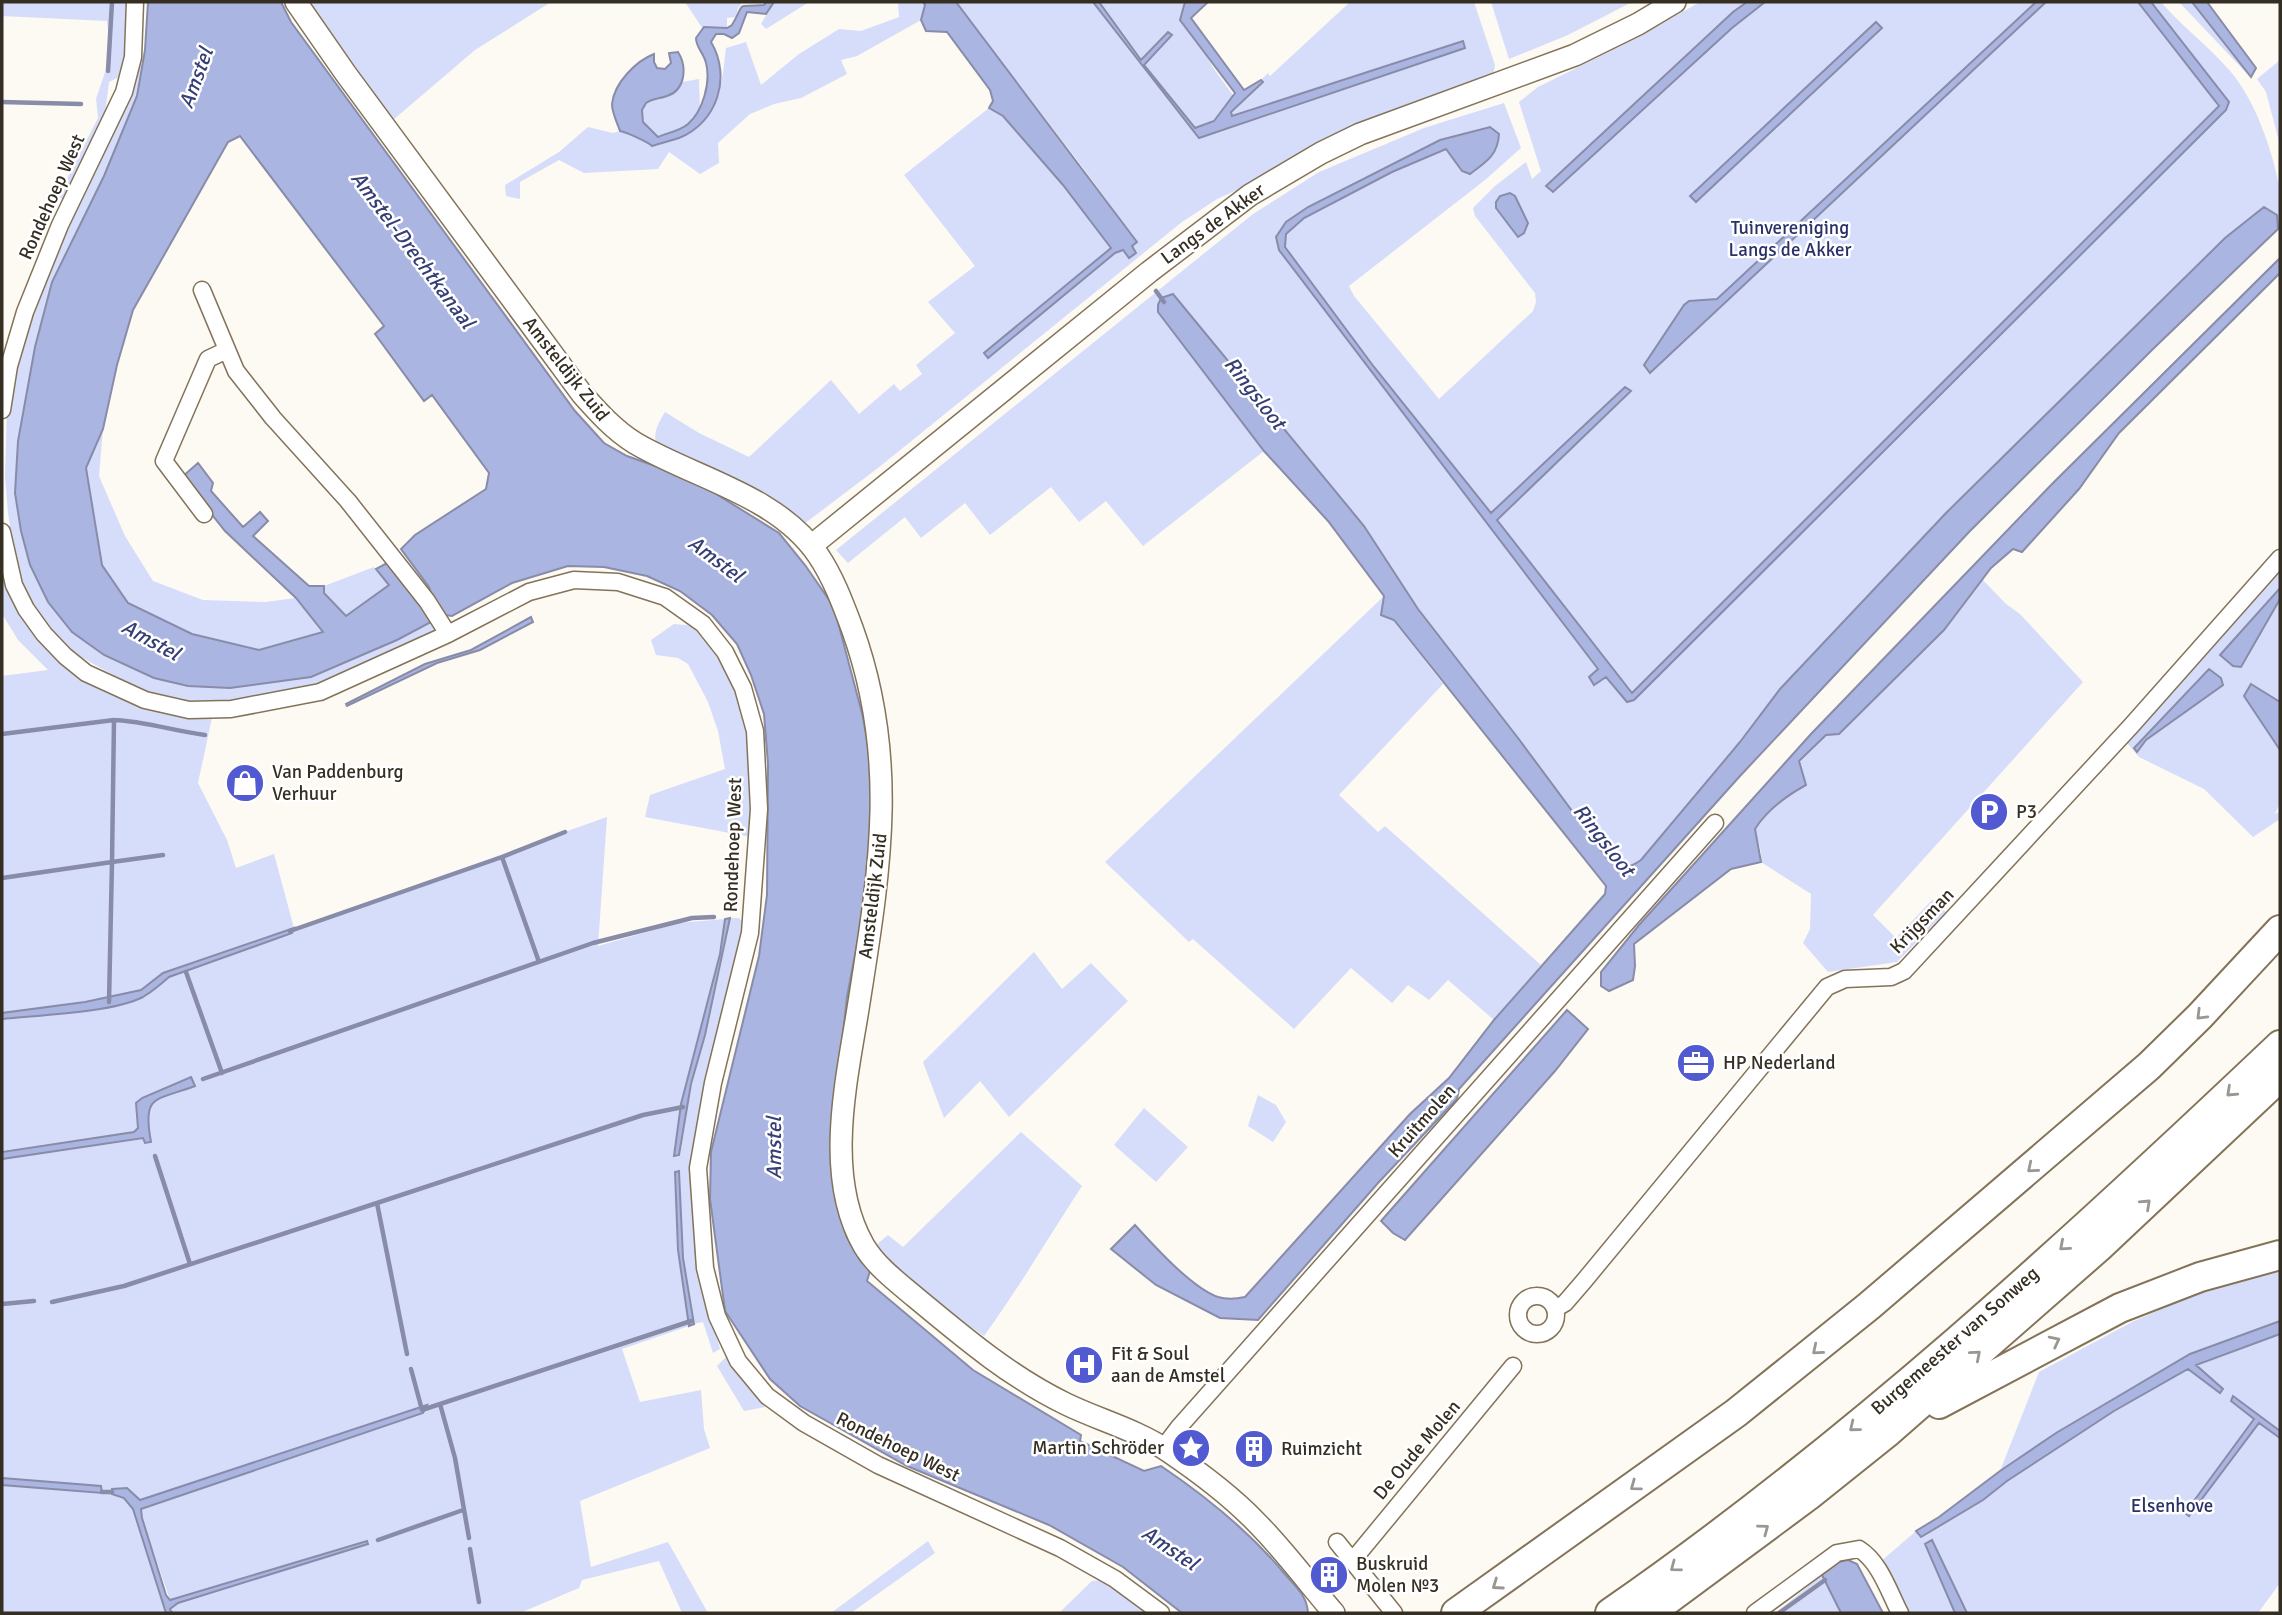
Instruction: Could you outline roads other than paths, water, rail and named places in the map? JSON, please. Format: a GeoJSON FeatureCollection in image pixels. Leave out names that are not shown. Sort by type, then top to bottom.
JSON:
{"type":"FeatureCollection","features":[{"type":"Feature","properties":{"kind":"highway"},"geometry":{"type":"LineString","coordinates":[[1456,1613],[1736,1413],[1869,1306],[2149,1066],[2210,1006],[2280,930]]}},
{"type":"Feature","properties":{"kind":"highway","name":"Burgemeester van Sonweg"},"geometry":{"type":"LineString","coordinates":[[1610,1613],[1766,1497],[1875,1410],[2083,1230],[2280,1045]]}},
{"type":"Feature","properties":{"kind":"highway","name":"Burgemeester van Sonweg"},"geometry":{"type":"LineString","coordinates":[[1650,1613],[1808,1496],[1888,1432],[2088,1256],[2280,1077]]}},
{"type":"Feature","properties":{"kind":"highway"},"geometry":{"type":"LineString","coordinates":[[1888,1432],[2120,1308],[2200,1278],[2280,1255]]}},
{"type":"Feature","properties":{"kind":"street","name":"Rondehoep West"},"geometry":{"type":"LineString","coordinates":[[2,410],[9,366],[25,312],[60,225],[124,92],[133,57],[135,2]]}},
{"type":"Feature","properties":{"kind":"street","name":"Amsteldijk Zuid"},"geometry":{"type":"LineString","coordinates":[[296,2],[582,394],[600,414],[634,442],[754,500],[799,534],[820,557],[841,600],[858,644],[877,723],[881,776],[882,815],[878,878],[842,1107],[843,1168],[853,1222],[867,1251],[882,1268],[968,1342],[1010,1371],[1064,1404],[1163,1448],[1207,1478],[1256,1522],[1334,1613]]}},
{"type":"Feature","properties":{"kind":"street","name":"Langs de Akker"},"geometry":{"type":"LineString","coordinates":[[811,546],[1149,272],[1250,195],[1310,159],[1360,134],[1574,55],[1639,24],[1675,2]]}},
{"type":"Feature","properties":{"kind":"street"},"geometry":{"type":"LineString","coordinates":[[202,290],[236,371],[273,418],[348,500],[427,601],[444,627]]}},
{"type":"Feature","properties":{"kind":"street"},"geometry":{"type":"LineString","coordinates":[[204,514],[164,461],[208,359],[227,350]]}},
{"type":"Feature","properties":{"kind":"street","name":"Rondehoep West"},"geometry":{"type":"LineString","coordinates":[[2,532],[14,585],[26,609],[44,634],[65,656],[86,673],[145,700],[189,710],[231,709],[320,692],[444,627],[529,592],[574,580],[618,582],[666,597],[703,624],[725,652],[743,688],[755,731],[759,809],[750,933],[713,1083],[698,1168],[705,1268],[717,1316],[738,1361],[767,1396],[804,1423],[878,1465],[1060,1548],[1115,1579],[1161,1613]]}},
{"type":"Feature","properties":{"kind":"street","name":"Krijgsman"},"geometry":{"type":"LineString","coordinates":[[1555,1309],[1565,1303],[1584,1281],[1827,987],[1845,979],[1891,977],[1904,971],[2123,735],[2280,558]]}},
{"type":"Feature","properties":{"kind":"street","name":"Kruitmolen"},"geometry":{"type":"LineString","coordinates":[[1163,1448],[1715,823]]}},
{"type":"Feature","properties":{"kind":"street","name":"De Oude Molen"},"geometry":{"type":"LineString","coordinates":[[1353,1560],[1513,1366]]}},
{"type":"Feature","properties":{"kind":"street"},"geometry":{"type":"LineString","coordinates":[[1337,1542],[1394,1613]]}},
{"type":"Feature","properties":{"kind":"street"},"geometry":{"type":"LineString","coordinates":[[1755,1613],[1837,1553],[1858,1549],[1868,1555],[1876,1567],[1900,1613]]}},
{"type":"Feature","properties":{"kind":"water"},"geometry":{"type":"Polygon","coordinates":[[[148,2],[281,2],[291,22],[575,411],[604,443],[627,456],[692,479],[779,533],[805,565],[834,607],[863,717],[875,788],[863,913],[847,997],[831,1144],[835,1195],[847,1237],[859,1259],[870,1271],[867,1281],[973,1370],[1081,1435],[1080,1441],[1144,1471],[1161,1466],[1195,1490],[1241,1528],[1270,1557],[1300,1591],[1308,1613],[1182,1613],[1123,1567],[1049,1525],[907,1466],[800,1406],[770,1379],[725,1311],[710,1199],[711,1152],[759,956],[767,895],[768,764],[764,714],[751,675],[737,644],[712,615],[680,591],[647,576],[604,567],[568,566],[512,583],[452,616],[444,615],[397,640],[311,677],[230,688],[188,686],[154,678],[104,655],[72,632],[48,602],[30,565],[21,531],[15,493],[18,441],[35,347],[52,282],[104,176],[137,96],[145,50],[148,2]],[[240,136],[228,142],[133,310],[103,429],[86,468],[102,565],[128,603],[192,634],[259,650],[323,632],[296,598],[225,531],[182,477],[198,463],[213,483],[211,491],[243,527],[260,512],[268,521],[253,536],[309,586],[324,586],[324,593],[346,616],[389,585],[376,569],[387,563],[400,577],[433,600],[429,587],[401,549],[415,535],[486,489],[489,473],[432,395],[424,401],[375,334],[384,326],[240,136]]]}},
{"type":"Feature","properties":{"kind":"water"},"geometry":{"type":"Polygon","coordinates":[[[766,2],[774,2],[766,14],[747,12],[739,33],[732,38],[716,34],[711,42],[720,70],[720,84],[717,98],[703,122],[679,138],[652,146],[620,131],[612,107],[617,88],[633,67],[654,54],[657,68],[665,69],[671,63],[669,53],[678,52],[683,64],[683,77],[678,89],[673,93],[646,103],[642,110],[643,122],[658,137],[688,124],[702,104],[707,79],[706,63],[696,38],[704,27],[727,28],[732,25],[742,7],[764,5],[766,2]]]}},
{"type":"Feature","properties":{"kind":"water"},"geometry":{"type":"Polygon","coordinates":[[[923,2],[956,2],[1137,242],[1132,246],[1136,253],[1129,258],[1123,250],[1115,253],[988,358],[984,353],[1111,248],[1063,185],[1003,116],[989,108],[993,101],[990,90],[947,32],[926,31],[921,20],[925,5],[923,2]]]}},
{"type":"Feature","properties":{"kind":"water"},"geometry":{"type":"Polygon","coordinates":[[[1093,2],[1099,2],[1141,60],[1168,32],[1172,35],[1144,65],[1195,128],[1214,121],[1235,93],[1180,20],[1185,2],[1208,2],[1191,18],[1244,90],[1261,80],[1263,82],[1231,112],[1232,116],[1463,41],[1465,48],[1199,138],[1093,2]]]}},
{"type":"Feature","properties":{"kind":"water"},"geometry":{"type":"Polygon","coordinates":[[[1747,2],[1765,2],[1732,28],[1553,192],[1546,186],[1733,12],[1747,2]]]}},
{"type":"Feature","properties":{"kind":"water"},"geometry":{"type":"Polygon","coordinates":[[[2036,2],[2046,2],[1650,373],[1644,365],[1684,305],[1689,301],[1717,299],[2036,2]]]}},
{"type":"Feature","properties":{"kind":"water"},"geometry":{"type":"Polygon","coordinates":[[[2138,2],[2151,2],[2229,102],[2226,110],[1634,700],[1627,702],[1606,677],[1594,685],[1589,677],[1598,669],[1279,250],[1276,237],[1286,222],[1308,207],[1440,140],[1490,127],[1499,134],[1494,153],[1470,174],[1462,171],[1446,149],[1392,172],[1304,218],[1286,234],[1285,247],[1374,367],[1491,513],[1625,387],[1631,391],[1497,520],[1632,693],[2219,106],[2138,2]]]}},
{"type":"Feature","properties":{"kind":"water"},"geometry":{"type":"Polygon","coordinates":[[[2192,2],[2207,2],[2256,68],[2251,77],[2192,2]]]}},
{"type":"Feature","properties":{"kind":"water"},"geometry":{"type":"Polygon","coordinates":[[[1876,22],[1882,28],[1696,202],[1690,196],[1876,22]]]}},
{"type":"Feature","properties":{"kind":"water"},"geometry":{"type":"Polygon","coordinates":[[[1510,193],[1515,196],[1528,223],[1524,233],[1518,237],[1496,208],[1500,196],[1510,193]]]}},
{"type":"Feature","properties":{"kind":"water"},"geometry":{"type":"Polygon","coordinates":[[[2264,207],[2277,215],[2278,229],[1969,532],[1740,776],[1459,1089],[1457,1099],[1378,1183],[1258,1320],[1220,1318],[1156,1285],[1111,1249],[1135,1225],[1174,1266],[1197,1285],[1225,1299],[1245,1297],[1410,1114],[1449,1078],[1494,1020],[1605,894],[1606,886],[1394,620],[1381,615],[1384,596],[1328,521],[1264,451],[1158,312],[1161,298],[1173,294],[1364,526],[1418,609],[1607,858],[1620,866],[1628,867],[1641,860],[1740,742],[1780,689],[1946,513],[2225,238],[2264,207]]]}},
{"type":"Feature","properties":{"kind":"water"},"geometry":{"type":"Polygon","coordinates":[[[2280,258],[2280,273],[2119,433],[2079,489],[2022,552],[2013,549],[1991,568],[1944,630],[1839,734],[1826,735],[1799,761],[1806,785],[1778,804],[1755,829],[1761,862],[1731,869],[1634,944],[1633,980],[1609,991],[1601,986],[1601,972],[1639,925],[1811,734],[2052,484],[2280,258]]]}},
{"type":"Feature","properties":{"kind":"water"},"geometry":{"type":"Polygon","coordinates":[[[2280,588],[2280,599],[2241,667],[2233,666],[2220,655],[2280,588]]]}},
{"type":"Feature","properties":{"kind":"water"},"geometry":{"type":"Polygon","coordinates":[[[531,617],[533,622],[480,650],[437,663],[347,706],[346,704],[425,664],[471,650],[531,617]]]}},
{"type":"Feature","properties":{"kind":"water"},"geometry":{"type":"Polygon","coordinates":[[[2209,669],[2221,678],[2223,685],[2146,740],[2137,752],[2134,748],[2209,669]]]}},
{"type":"Feature","properties":{"kind":"water"},"geometry":{"type":"Polygon","coordinates":[[[2251,684],[2280,702],[2280,750],[2244,696],[2251,684]]]}},
{"type":"Feature","properties":{"kind":"water"},"geometry":{"type":"Polygon","coordinates":[[[730,918],[705,1035],[691,1084],[679,1155],[674,1156],[681,1104],[720,954],[725,919],[730,918]]]}},
{"type":"Feature","properties":{"kind":"water"},"geometry":{"type":"Polygon","coordinates":[[[294,928],[292,933],[169,977],[147,995],[113,1007],[2,1019],[2,1013],[85,1002],[141,990],[163,973],[294,928]]]}},
{"type":"Feature","properties":{"kind":"water"},"geometry":{"type":"Polygon","coordinates":[[[1567,1010],[1588,1029],[1555,1071],[1405,1240],[1393,1233],[1381,1221],[1567,1010]]]}},
{"type":"Feature","properties":{"kind":"water"},"geometry":{"type":"Polygon","coordinates":[[[191,1077],[195,1086],[161,1098],[150,1107],[148,1115],[151,1142],[145,1143],[143,1138],[2,1159],[2,1152],[134,1132],[138,1128],[136,1103],[191,1077]]]}},
{"type":"Feature","properties":{"kind":"water"},"geometry":{"type":"Polygon","coordinates":[[[679,1171],[683,1258],[694,1324],[689,1326],[678,1250],[675,1172],[679,1171]]]}},
{"type":"Feature","properties":{"kind":"water"},"geometry":{"type":"Polygon","coordinates":[[[2280,1321],[2280,1334],[2196,1365],[2223,1389],[2220,1393],[2188,1369],[2114,1411],[2007,1481],[1983,1500],[1921,1537],[1916,1531],[2056,1433],[2190,1354],[2280,1321]]]}},
{"type":"Feature","properties":{"kind":"water"},"geometry":{"type":"Polygon","coordinates":[[[2233,1396],[2280,1431],[2280,1438],[2259,1423],[2189,1516],[2185,1513],[2254,1419],[2231,1401],[2233,1396]]]}},
{"type":"Feature","properties":{"kind":"water"},"geometry":{"type":"Polygon","coordinates":[[[427,1405],[423,1413],[141,1509],[166,1595],[170,1600],[367,1541],[368,1544],[178,1603],[170,1609],[172,1613],[166,1613],[133,1509],[124,1498],[112,1494],[112,1489],[127,1488],[140,1500],[427,1405]]]}},
{"type":"Feature","properties":{"kind":"water"},"geometry":{"type":"Polygon","coordinates":[[[2,1478],[101,1486],[102,1493],[2,1485],[2,1478]]]}},
{"type":"Feature","properties":{"kind":"water"},"geometry":{"type":"Polygon","coordinates":[[[1932,1540],[1967,1613],[1955,1613],[1925,1544],[1932,1540]]]}},
{"type":"Feature","properties":{"kind":"water"},"geometry":{"type":"Polygon","coordinates":[[[1848,1560],[1857,1564],[1883,1613],[1841,1613],[1822,1575],[1838,1562],[1848,1560]]]}},
{"type":"Feature","properties":{"kind":"waterway"},"geometry":{"type":"LineString","coordinates":[[108,71],[112,2]]}},
{"type":"Feature","properties":{"kind":"waterway"},"geometry":{"type":"LineString","coordinates":[[2,102],[81,104]]}},
{"type":"Feature","properties":{"kind":"waterway","name":"Ringsloot"},"geometry":{"type":"LineString","coordinates":[[1156,291],[1164,302]]}},
{"type":"Feature","properties":{"kind":"waterway"},"geometry":{"type":"LineString","coordinates":[[114,720],[205,735]]}},
{"type":"Feature","properties":{"kind":"waterway"},"geometry":{"type":"LineString","coordinates":[[2,734],[114,720],[112,862],[163,855]]}},
{"type":"Feature","properties":{"kind":"waterway"},"geometry":{"type":"LineString","coordinates":[[539,962],[502,857],[565,832]]}},
{"type":"Feature","properties":{"kind":"waterway"},"geometry":{"type":"LineString","coordinates":[[290,931],[502,857]]}},
{"type":"Feature","properties":{"kind":"waterway"},"geometry":{"type":"LineString","coordinates":[[2,878],[112,862],[109,1002]]}},
{"type":"Feature","properties":{"kind":"waterway"},"geometry":{"type":"LineString","coordinates":[[203,1079],[593,943],[692,918],[714,917]]}},
{"type":"Feature","properties":{"kind":"waterway"},"geometry":{"type":"LineString","coordinates":[[186,972],[222,1073]]}},
{"type":"Feature","properties":{"kind":"waterway"},"geometry":{"type":"LineString","coordinates":[[407,1354],[377,1203],[643,1115],[683,1107]]}},
{"type":"Feature","properties":{"kind":"waterway"},"geometry":{"type":"LineString","coordinates":[[155,1156],[190,1264]]}},
{"type":"Feature","properties":{"kind":"waterway"},"geometry":{"type":"LineString","coordinates":[[52,1302],[124,1286],[377,1203]]}},
{"type":"Feature","properties":{"kind":"waterway"},"geometry":{"type":"LineString","coordinates":[[2,1304],[34,1301]]}},
{"type":"Feature","properties":{"kind":"waterway"},"geometry":{"type":"LineString","coordinates":[[411,1369],[422,1410],[691,1321]]}},
{"type":"Feature","properties":{"kind":"waterway"},"geometry":{"type":"LineString","coordinates":[[440,1404],[455,1458],[469,1538]]}},
{"type":"Feature","properties":{"kind":"waterway"},"geometry":{"type":"LineString","coordinates":[[102,1492],[112,1492]]}},
{"type":"Feature","properties":{"kind":"waterway"},"geometry":{"type":"LineString","coordinates":[[378,1540],[463,1510]]}},
{"type":"Feature","properties":{"kind":"waterway"},"geometry":{"type":"LineString","coordinates":[[470,1549],[479,1602]]}},
{"type":"Feature","properties":{"kind":"waterway"},"geometry":{"type":"LineString","coordinates":[[1779,1613],[1825,1580]]}},
{"type":"Feature","properties":{"kind":"place","name":"Van Paddenburg Verhuur"},"geometry":{"type":"Point","coordinates":[245,783]}},
{"type":"Feature","properties":{"kind":"place","name":"P3"},"geometry":{"type":"Point","coordinates":[1989,812]}},
{"type":"Feature","properties":{"kind":"place","name":"HP Nederland"},"geometry":{"type":"Point","coordinates":[1696,1063]}},
{"type":"Feature","properties":{"kind":"place","name":"Fit & Soul aan de Amstel"},"geometry":{"type":"Point","coordinates":[1084,1365]}},
{"type":"Feature","properties":{"kind":"place","name":"Martin Schröder"},"geometry":{"type":"Point","coordinates":[1191,1448]}},
{"type":"Feature","properties":{"kind":"place","name":"Ruimzicht"},"geometry":{"type":"Point","coordinates":[1254,1449]}},
{"type":"Feature","properties":{"kind":"place","name":"Buskruid Molen №3"},"geometry":{"type":"Point","coordinates":[1329,1575]}},
{"type":"Feature","properties":{"kind":"water label","name":"Amstel"},"geometry":{"type":"Point","coordinates":[196,78]}},
{"type":"Feature","properties":{"kind":"water label","name":"Amstel-Drechtkanaal"},"geometry":{"type":"Point","coordinates":[413,250]}},
{"type":"Feature","properties":{"kind":"water label","name":"Amstel"},"geometry":{"type":"Point","coordinates":[716,559]}},
{"type":"Feature","properties":{"kind":"water label","name":"Amstel"},"geometry":{"type":"Point","coordinates":[151,640]}},
{"type":"Feature","properties":{"kind":"water label","name":"Amstel"},"geometry":{"type":"Point","coordinates":[774,1148]}},
{"type":"Feature","properties":{"kind":"water label","name":"Amstel"},"geometry":{"type":"Point","coordinates":[1170,1548]}},
{"type":"Feature","properties":{"kind":"park label","name":"Tuinvereniging Langs de Akker"},"geometry":{"type":"Point","coordinates":[1790,239]}},
{"type":"Feature","properties":{"kind":"park label","name":"Elsenhove"},"geometry":{"type":"Point","coordinates":[2172,1506]}}]}
